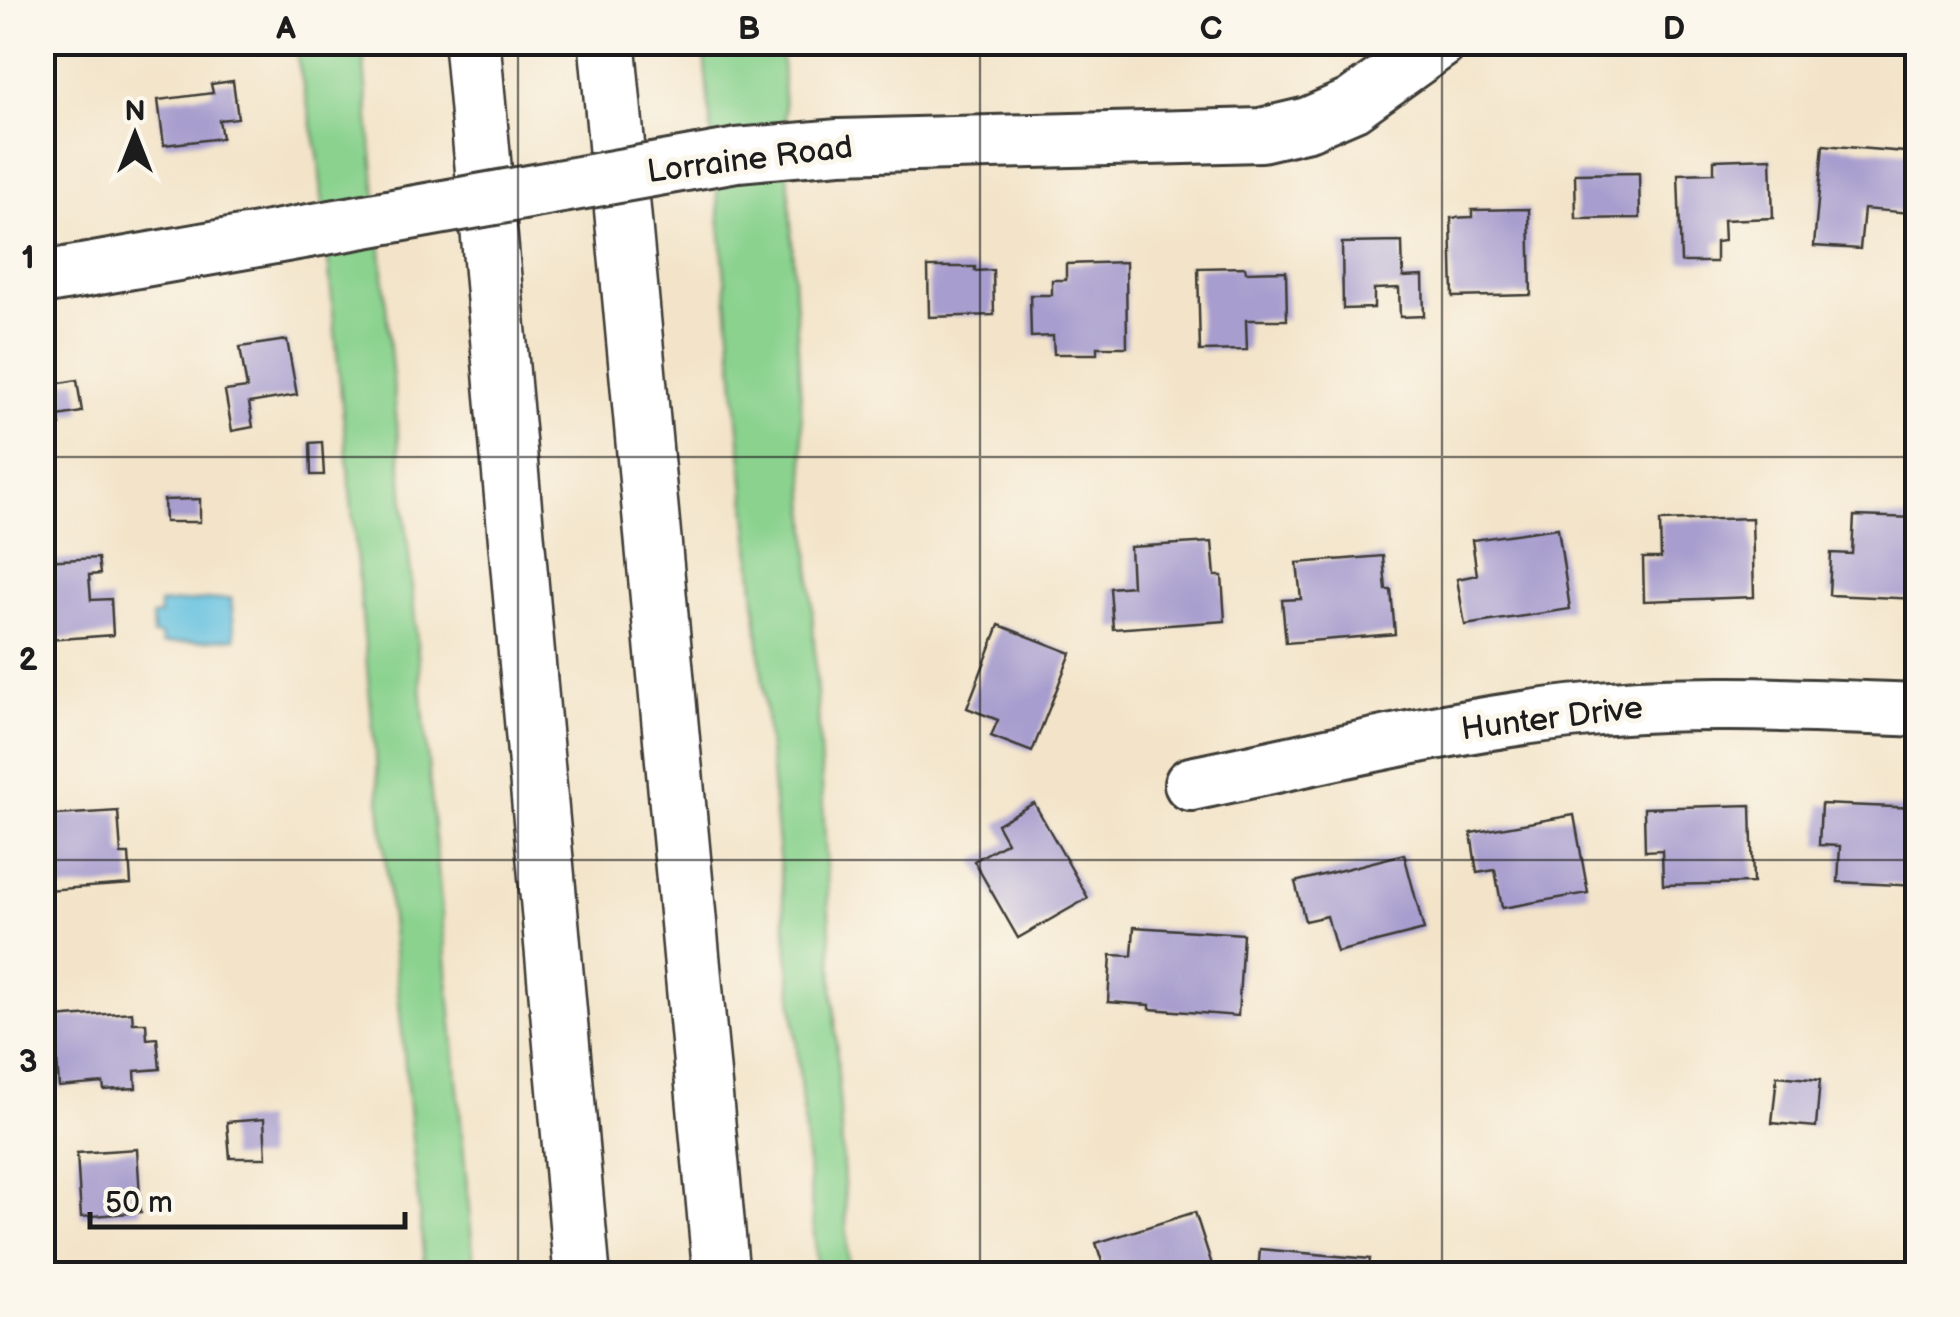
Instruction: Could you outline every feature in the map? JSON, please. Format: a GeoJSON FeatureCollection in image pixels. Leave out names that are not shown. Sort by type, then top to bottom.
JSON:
{"type":"FeatureCollection","features":[{"type":"Feature","properties":{"kind":"highway"},"geometry":{"type":"LineString","coordinates":[[472,42],[582,1274]]}},
{"type":"Feature","properties":{"kind":"highway"},"geometry":{"type":"LineString","coordinates":[[608,42],[721,1274]]}},
{"type":"Feature","properties":{"kind":"street","name":"Lorraine Road"},"geometry":{"type":"LineString","coordinates":[[42,278],[737,155],[856,146],[1262,135],[1308,124],[1352,104],[1440,42]]}},
{"type":"Feature","properties":{"kind":"street","name":"Hunter Drive"},"geometry":{"type":"LineString","coordinates":[[1191,784],[1475,726],[1589,710],[1713,702],[1918,710]]}},
{"type":"Feature","properties":{"kind":"green space"},"geometry":{"type":"Polygon","coordinates":[[[294,43],[362,43],[475,1274],[425,1274],[318,154],[294,43]]]}},
{"type":"Feature","properties":{"kind":"green space"},"geometry":{"type":"Polygon","coordinates":[[[703,43],[781,43],[849,1274],[818,1274],[703,43]]]}},
{"type":"Feature","properties":{"kind":"water"},"geometry":{"type":"Polygon","coordinates":[[[231,598],[235,638],[162,644],[161,635],[153,635],[152,616],[160,615],[159,604],[231,598]]]}},
{"type":"Feature","properties":{"kind":"building"},"geometry":{"type":"Polygon","coordinates":[[[233,81],[238,118],[219,120],[222,138],[164,145],[158,100],[213,93],[211,84],[233,81]]]}},
{"type":"Feature","properties":{"kind":"building"},"geometry":{"type":"Polygon","coordinates":[[[1823,145],[1916,153],[1911,213],[1864,209],[1860,249],[1814,246],[1823,145]]]}},
{"type":"Feature","properties":{"kind":"building"},"geometry":{"type":"Polygon","coordinates":[[[1771,158],[1773,218],[1723,220],[1724,241],[1716,242],[1716,262],[1681,262],[1678,174],[1714,173],[1714,160],[1771,158]]]}},
{"type":"Feature","properties":{"kind":"building"},"geometry":{"type":"Polygon","coordinates":[[[1639,173],[1640,218],[1576,219],[1575,174],[1639,173]]]}},
{"type":"Feature","properties":{"kind":"building"},"geometry":{"type":"Polygon","coordinates":[[[1529,209],[1531,295],[1453,297],[1451,218],[1472,217],[1472,210],[1529,209]]]}},
{"type":"Feature","properties":{"kind":"building"},"geometry":{"type":"Polygon","coordinates":[[[1402,242],[1403,277],[1423,276],[1424,316],[1400,317],[1399,288],[1374,289],[1374,308],[1343,309],[1342,243],[1402,242]]]}},
{"type":"Feature","properties":{"kind":"building"},"geometry":{"type":"Polygon","coordinates":[[[1126,262],[1127,347],[1097,347],[1097,354],[1054,354],[1053,336],[1031,337],[1030,295],[1052,295],[1052,280],[1066,280],[1066,264],[1126,262]]]}},
{"type":"Feature","properties":{"kind":"building"},"geometry":{"type":"Polygon","coordinates":[[[928,267],[993,270],[994,315],[929,317],[928,267]]]}},
{"type":"Feature","properties":{"kind":"building"},"geometry":{"type":"Polygon","coordinates":[[[1245,267],[1246,272],[1286,271],[1287,320],[1246,320],[1247,350],[1200,351],[1198,268],[1245,267]]]}},
{"type":"Feature","properties":{"kind":"building"},"geometry":{"type":"Polygon","coordinates":[[[287,340],[297,395],[249,403],[253,427],[232,431],[225,391],[247,388],[240,347],[287,340]]]}},
{"type":"Feature","properties":{"kind":"building"},"geometry":{"type":"Polygon","coordinates":[[[54,378],[55,384],[77,380],[82,412],[58,416],[60,425],[42,428],[42,380],[54,378]]]}},
{"type":"Feature","properties":{"kind":"building"},"geometry":{"type":"Polygon","coordinates":[[[322,442],[324,475],[311,475],[310,443],[322,442]]]}},
{"type":"Feature","properties":{"kind":"building"},"geometry":{"type":"Polygon","coordinates":[[[200,499],[200,522],[165,522],[164,500],[200,499]]]}},
{"type":"Feature","properties":{"kind":"building"},"geometry":{"type":"Polygon","coordinates":[[[1854,516],[1918,518],[1918,599],[1829,595],[1831,553],[1852,554],[1854,516]]]}},
{"type":"Feature","properties":{"kind":"building"},"geometry":{"type":"Polygon","coordinates":[[[1752,518],[1754,597],[1644,601],[1643,558],[1661,558],[1660,521],[1752,518]]]}},
{"type":"Feature","properties":{"kind":"building"},"geometry":{"type":"Polygon","coordinates":[[[1558,528],[1570,609],[1465,625],[1457,579],[1477,575],[1472,540],[1558,528]]]}},
{"type":"Feature","properties":{"kind":"building"},"geometry":{"type":"Polygon","coordinates":[[[1212,542],[1215,576],[1222,576],[1225,621],[1113,629],[1110,588],[1132,586],[1130,547],[1212,542]]]}},
{"type":"Feature","properties":{"kind":"building"},"geometry":{"type":"Polygon","coordinates":[[[1383,556],[1395,634],[1286,643],[1282,600],[1301,599],[1297,563],[1383,556]]]}},
{"type":"Feature","properties":{"kind":"building"},"geometry":{"type":"Polygon","coordinates":[[[98,558],[100,574],[89,575],[91,600],[111,599],[113,635],[48,640],[42,561],[98,558]]]}},
{"type":"Feature","properties":{"kind":"building"},"geometry":{"type":"Polygon","coordinates":[[[999,625],[1071,653],[1032,752],[991,736],[998,720],[967,708],[999,625]]]}},
{"type":"Feature","properties":{"kind":"building"},"geometry":{"type":"Polygon","coordinates":[[[1034,803],[1088,898],[1018,938],[974,861],[1007,842],[997,824],[1034,803]]]}},
{"type":"Feature","properties":{"kind":"building"},"geometry":{"type":"Polygon","coordinates":[[[1821,804],[1918,808],[1918,886],[1838,882],[1840,846],[1819,845],[1821,804]]]}},
{"type":"Feature","properties":{"kind":"building"},"geometry":{"type":"Polygon","coordinates":[[[1751,805],[1753,883],[1663,885],[1662,850],[1645,851],[1644,808],[1751,805]]]}},
{"type":"Feature","properties":{"kind":"building"},"geometry":{"type":"Polygon","coordinates":[[[118,811],[121,854],[129,854],[131,884],[46,890],[42,816],[118,811]]]}},
{"type":"Feature","properties":{"kind":"building"},"geometry":{"type":"Polygon","coordinates":[[[1574,815],[1588,893],[1502,908],[1495,870],[1477,873],[1471,833],[1574,815]]]}},
{"type":"Feature","properties":{"kind":"building"},"geometry":{"type":"Polygon","coordinates":[[[1404,854],[1424,930],[1337,952],[1327,916],[1305,921],[1295,882],[1404,854]]]}},
{"type":"Feature","properties":{"kind":"building"},"geometry":{"type":"Polygon","coordinates":[[[1134,927],[1243,934],[1238,1016],[1108,1002],[1111,955],[1132,956],[1134,927]]]}},
{"type":"Feature","properties":{"kind":"building"},"geometry":{"type":"Polygon","coordinates":[[[132,1012],[133,1023],[146,1023],[147,1039],[157,1038],[160,1069],[135,1071],[136,1088],[104,1090],[103,1083],[59,1087],[54,1018],[132,1012]]]}},
{"type":"Feature","properties":{"kind":"building"},"geometry":{"type":"Polygon","coordinates":[[[1777,1076],[1820,1080],[1816,1127],[1772,1123],[1777,1076]]]}},
{"type":"Feature","properties":{"kind":"building"},"geometry":{"type":"Polygon","coordinates":[[[264,1119],[266,1158],[230,1158],[227,1122],[264,1119]]]}},
{"type":"Feature","properties":{"kind":"building"},"geometry":{"type":"Polygon","coordinates":[[[137,1149],[141,1212],[81,1217],[77,1153],[137,1149]]]}},
{"type":"Feature","properties":{"kind":"building"},"geometry":{"type":"Polygon","coordinates":[[[1195,1212],[1214,1271],[1106,1274],[1096,1243],[1195,1212]]]}},
{"type":"Feature","properties":{"kind":"building"},"geometry":{"type":"Polygon","coordinates":[[[1260,1249],[1370,1259],[1368,1274],[1258,1274],[1260,1249]]]}}]}
